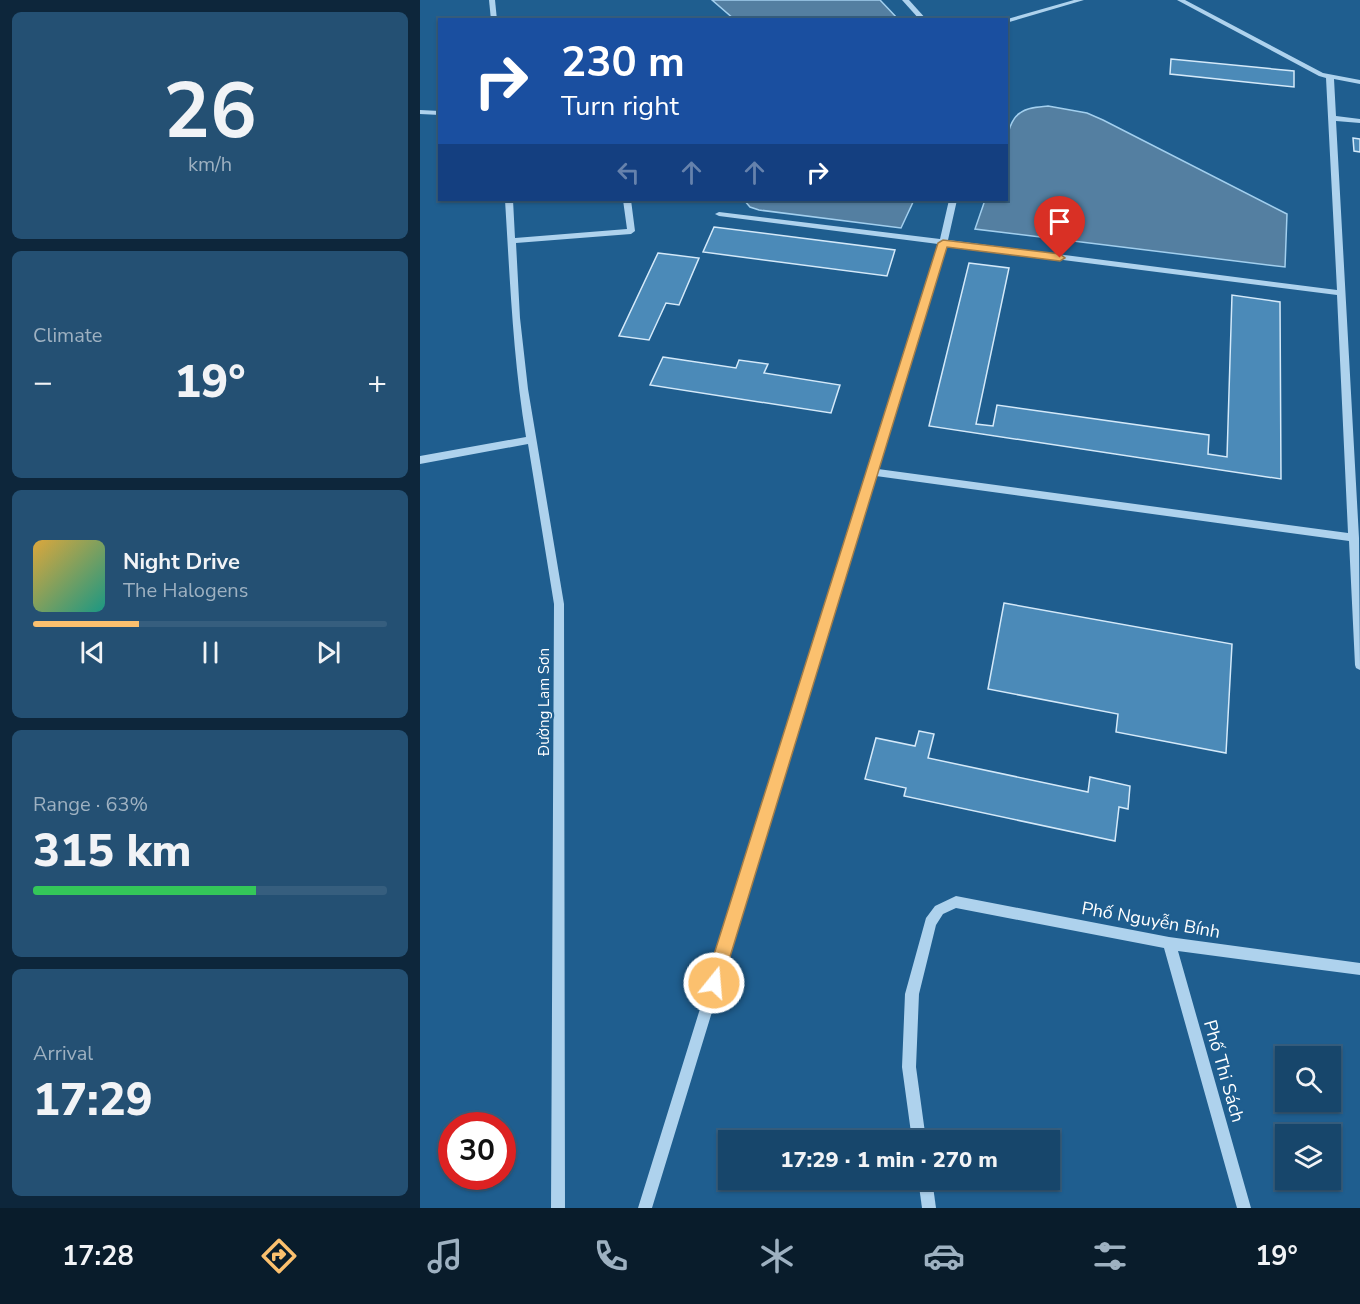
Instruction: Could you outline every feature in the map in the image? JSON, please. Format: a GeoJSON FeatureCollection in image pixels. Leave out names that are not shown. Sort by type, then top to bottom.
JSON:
{"type":"FeatureCollection","features":[{"type":"Feature","properties":{"kind":"street"},"geometry":{"type":"LineString","coordinates":[[492,0],[494,18]]}},
{"type":"Feature","properties":{"kind":"street"},"geometry":{"type":"LineString","coordinates":[[905,0],[922,18]]}},
{"type":"Feature","properties":{"kind":"street"},"geometry":{"type":"LineString","coordinates":[[1008,20],[1080,0]]}},
{"type":"Feature","properties":{"kind":"street"},"geometry":{"type":"LineString","coordinates":[[1180,0],[1330,78],[1360,82]]}},
{"type":"Feature","properties":{"kind":"street"},"geometry":{"type":"LineString","coordinates":[[1330,78],[1359,609],[1360,665]]}},
{"type":"Feature","properties":{"kind":"street"},"geometry":{"type":"LineString","coordinates":[[420,112],[438,113]]}},
{"type":"Feature","properties":{"kind":"street"},"geometry":{"type":"LineString","coordinates":[[1332,118],[1360,121]]}},
{"type":"Feature","properties":{"kind":"street","name":"Đường Lam Sơn"},"geometry":{"type":"LineString","coordinates":[[509,201],[523,389],[559,604],[558,1208]]}},
{"type":"Feature","properties":{"kind":"street"},"geometry":{"type":"LineString","coordinates":[[512,241],[631,231],[627,201]]}},
{"type":"Feature","properties":{"kind":"street"},"geometry":{"type":"LineString","coordinates":[[645,1208],[943,243],[953,201]]}},
{"type":"Feature","properties":{"kind":"street"},"geometry":{"type":"LineString","coordinates":[[719,214],[1341,293]]}},
{"type":"Feature","properties":{"kind":"street"},"geometry":{"type":"LineString","coordinates":[[420,460],[531,440]]}},
{"type":"Feature","properties":{"kind":"street"},"geometry":{"type":"LineString","coordinates":[[872,472],[1354,538]]}},
{"type":"Feature","properties":{"kind":"street","name":"Phố Nguyễn Bính"},"geometry":{"type":"LineString","coordinates":[[918,1130],[909,1067],[912,994],[930,922],[939,910],[956,902],[1169,944],[1360,969]]}},
{"type":"Feature","properties":{"kind":"street","name":"Phố Thi Sách"},"geometry":{"type":"LineString","coordinates":[[1169,944],[1244,1208]]}},
{"type":"Feature","properties":{"kind":"street"},"geometry":{"type":"LineString","coordinates":[[927,1190],[929,1208]]}},
{"type":"Feature","properties":{"kind":"water"},"geometry":{"type":"Polygon","coordinates":[[[712,0],[880,0],[897,18],[733,18],[712,0]]]}},
{"type":"Feature","properties":{"kind":"water"},"geometry":{"type":"Polygon","coordinates":[[[1048,106],[1087,113],[1287,214],[1285,267],[975,229],[985,201],[1008,201],[1009,129],[1020,113],[1048,106]]]}},
{"type":"Feature","properties":{"kind":"water"},"geometry":{"type":"Polygon","coordinates":[[[745,201],[914,201],[901,228],[750,207],[745,201]]]}},
{"type":"Feature","properties":{"kind":"building"},"geometry":{"type":"Polygon","coordinates":[[[1171,59],[1294,71],[1294,87],[1170,74],[1171,59]]]}},
{"type":"Feature","properties":{"kind":"building"},"geometry":{"type":"Polygon","coordinates":[[[1353,138],[1360,139],[1360,152],[1354,151],[1353,138]]]}},
{"type":"Feature","properties":{"kind":"building"},"geometry":{"type":"Polygon","coordinates":[[[714,227],[895,250],[887,276],[703,252],[714,227]]]}},
{"type":"Feature","properties":{"kind":"building"},"geometry":{"type":"Polygon","coordinates":[[[658,253],[699,258],[679,305],[666,303],[649,340],[619,336],[658,253]]]}},
{"type":"Feature","properties":{"kind":"building"},"geometry":{"type":"Polygon","coordinates":[[[969,263],[1009,268],[976,424],[993,426],[997,405],[1209,435],[1208,454],[1227,457],[1232,295],[1280,302],[1281,479],[929,426],[969,263]]]}},
{"type":"Feature","properties":{"kind":"building"},"geometry":{"type":"Polygon","coordinates":[[[663,357],[736,368],[739,360],[768,364],[764,373],[840,385],[831,413],[650,385],[663,357]]]}},
{"type":"Feature","properties":{"kind":"building"},"geometry":{"type":"Polygon","coordinates":[[[1004,603],[1232,644],[1226,753],[1116,732],[1118,714],[988,689],[1004,603]]]}},
{"type":"Feature","properties":{"kind":"building"},"geometry":{"type":"Polygon","coordinates":[[[919,731],[934,734],[928,758],[1088,792],[1090,777],[1130,786],[1128,809],[1119,807],[1115,841],[904,796],[906,788],[865,779],[876,738],[915,746],[919,731]]]}},
{"type":"Feature","properties":{"kind":"route"},"geometry":{"type":"LineString","coordinates":[[714,983],[943,243],[1060,258]]}}]}
